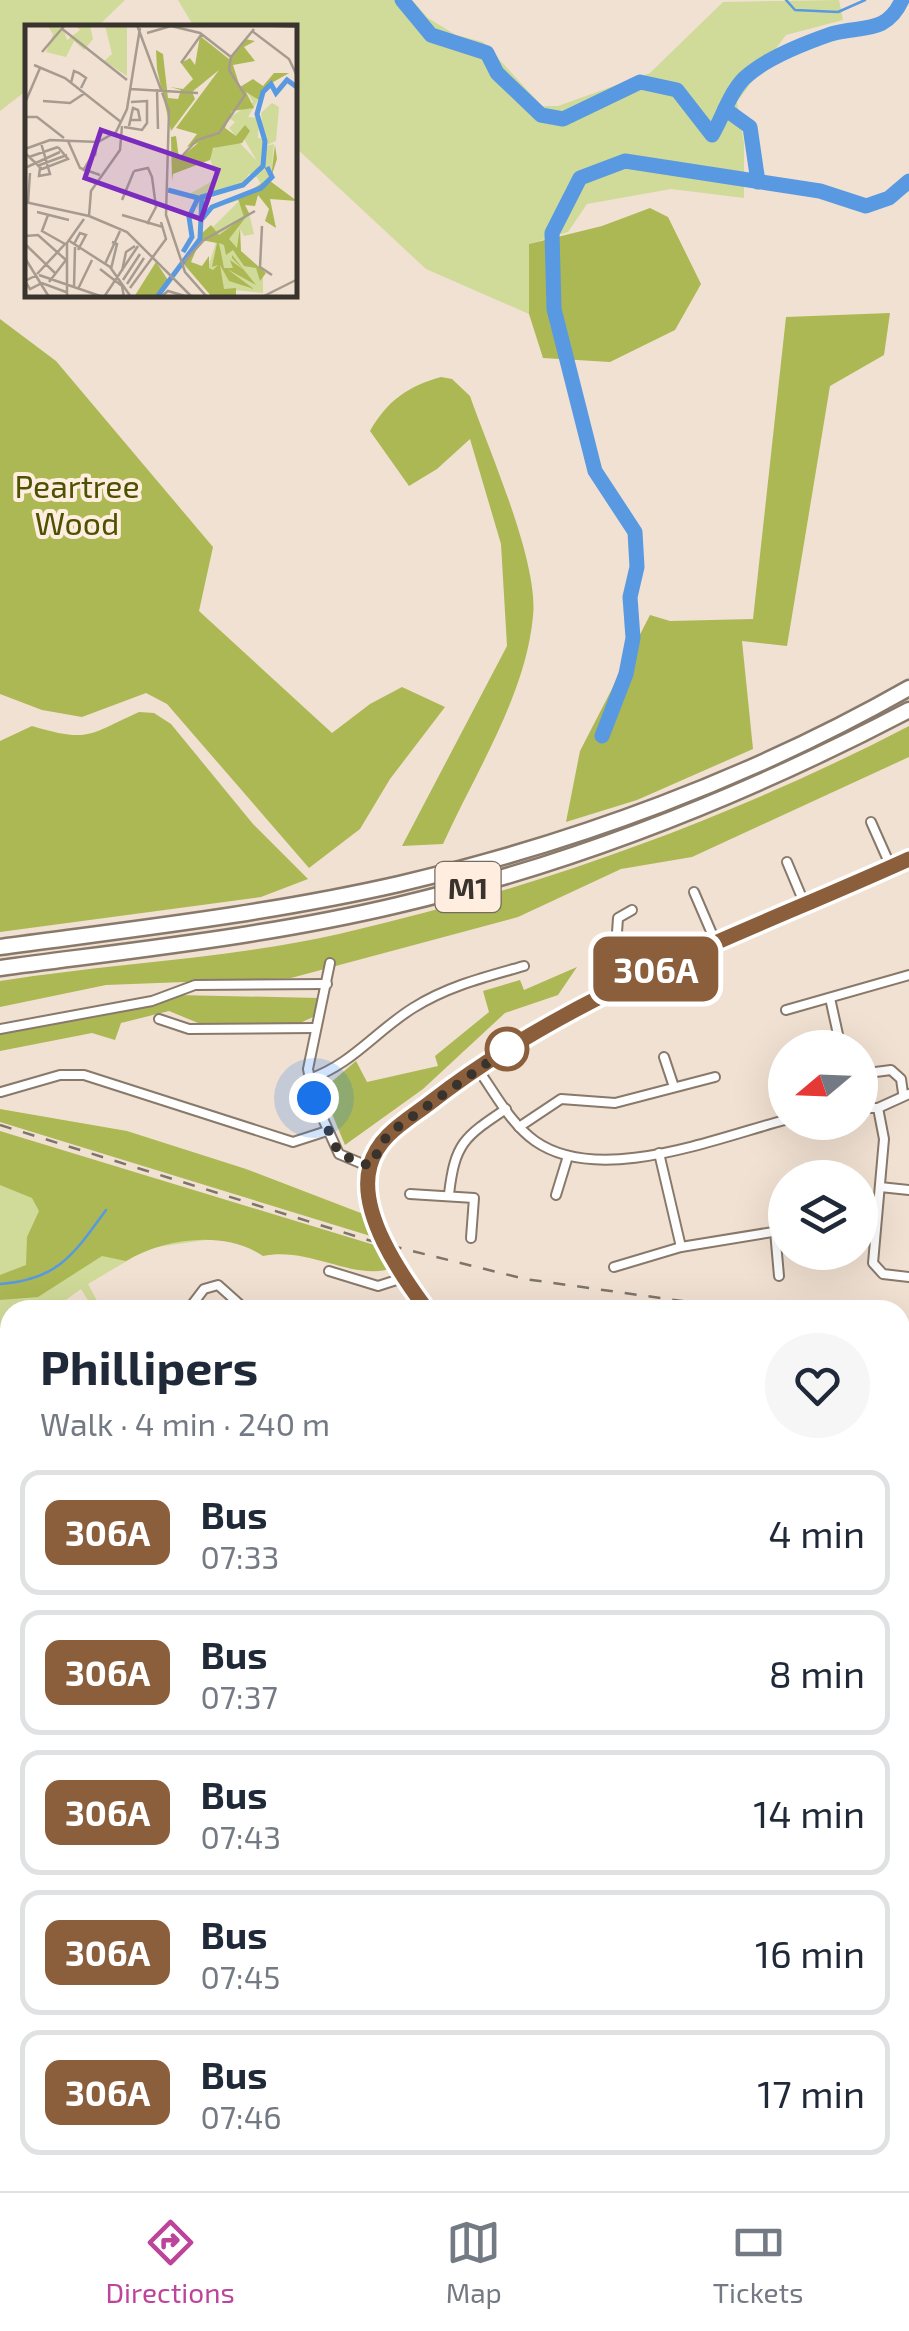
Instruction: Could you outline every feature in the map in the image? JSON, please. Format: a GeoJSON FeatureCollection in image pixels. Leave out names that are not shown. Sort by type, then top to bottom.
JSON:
{"type":"FeatureCollection","features":[{"type":"Feature","properties":{"kind":"highway","name":"M1"},"geometry":{"type":"LineString","coordinates":[[0,948],[300,904],[486,861],[570,836],[724,778],[909,688]]}},
{"type":"Feature","properties":{"kind":"highway","name":"M1"},"geometry":{"type":"LineString","coordinates":[[0,968],[297,926],[492,880],[640,832],[744,791],[909,710]]}},
{"type":"Feature","properties":{"kind":"street"},"geometry":{"type":"LineString","coordinates":[[871,822],[891,867]]}},
{"type":"Feature","properties":{"kind":"street"},"geometry":{"type":"LineString","coordinates":[[421,1300],[372,1212],[370,1166],[388,1134],[477,1068],[544,1025],[628,982],[909,859]]}},
{"type":"Feature","properties":{"kind":"street"},"geometry":{"type":"LineString","coordinates":[[787,862],[805,904]]}},
{"type":"Feature","properties":{"kind":"street"},"geometry":{"type":"LineString","coordinates":[[694,892],[716,943]]}},
{"type":"Feature","properties":{"kind":"street"},"geometry":{"type":"LineString","coordinates":[[628,982],[615,937],[618,918],[632,910]]}},
{"type":"Feature","properties":{"kind":"street"},"geometry":{"type":"LineString","coordinates":[[330,962],[315,1028],[309,1079],[339,1154],[370,1166]]}},
{"type":"Feature","properties":{"kind":"street"},"geometry":{"type":"LineString","coordinates":[[309,1079],[342,1066],[382,1030],[442,991],[524,966]]}},
{"type":"Feature","properties":{"kind":"street"},"geometry":{"type":"LineString","coordinates":[[786,1010],[909,975]]}},
{"type":"Feature","properties":{"kind":"street"},"geometry":{"type":"LineString","coordinates":[[0,1030],[137,1004],[195,985],[327,984]]}},
{"type":"Feature","properties":{"kind":"street"},"geometry":{"type":"LineString","coordinates":[[830,998],[836,1030]]}},
{"type":"Feature","properties":{"kind":"street"},"geometry":{"type":"LineString","coordinates":[[159,1019],[189,1029],[315,1028]]}},
{"type":"Feature","properties":{"kind":"street"},"geometry":{"type":"LineString","coordinates":[[664,1057],[674,1088]]}},
{"type":"Feature","properties":{"kind":"street"},"geometry":{"type":"LineString","coordinates":[[477,1068],[519,1127],[539,1143],[592,1161],[658,1152],[768,1124]]}},
{"type":"Feature","properties":{"kind":"street"},"geometry":{"type":"LineString","coordinates":[[878,1072],[891,1070],[901,1079],[906,1094],[878,1108],[884,1138],[878,1203]]}},
{"type":"Feature","properties":{"kind":"street"},"geometry":{"type":"LineString","coordinates":[[0,1092],[60,1075],[84,1075],[292,1142],[327,1131]]}},
{"type":"Feature","properties":{"kind":"street"},"geometry":{"type":"LineString","coordinates":[[519,1127],[561,1099],[606,1104],[715,1077]]}},
{"type":"Feature","properties":{"kind":"street"},"geometry":{"type":"LineString","coordinates":[[449,1194],[455,1154],[468,1134],[506,1109]]}},
{"type":"Feature","properties":{"kind":"street"},"geometry":{"type":"LineString","coordinates":[[658,1152],[681,1247]]}},
{"type":"Feature","properties":{"kind":"street"},"geometry":{"type":"LineString","coordinates":[[556,1195],[568,1156]]}},
{"type":"Feature","properties":{"kind":"street"},"geometry":{"type":"LineString","coordinates":[[880,1186],[909,1190]]}},
{"type":"Feature","properties":{"kind":"street"},"geometry":{"type":"LineString","coordinates":[[410,1194],[474,1198],[471,1238]]}},
{"type":"Feature","properties":{"kind":"street"},"geometry":{"type":"LineString","coordinates":[[614,1267],[681,1247],[768,1233]]}},
{"type":"Feature","properties":{"kind":"street"},"geometry":{"type":"LineString","coordinates":[[779,1270],[779,1276]]}},
{"type":"Feature","properties":{"kind":"street"},"geometry":{"type":"LineString","coordinates":[[878,1270],[883,1274],[909,1276]]}},
{"type":"Feature","properties":{"kind":"street"},"geometry":{"type":"LineString","coordinates":[[330,1271],[378,1286],[406,1277]]}},
{"type":"Feature","properties":{"kind":"street"},"geometry":{"type":"LineString","coordinates":[[195,1300],[204,1289],[218,1285],[235,1300]]}},
{"type":"Feature","properties":{"kind":"green space"},"geometry":{"type":"Polygon","coordinates":[[[0,0],[125,0],[99,25],[25,25],[25,92],[0,111],[0,0]]]}},
{"type":"Feature","properties":{"kind":"green space"},"geometry":{"type":"Polygon","coordinates":[[[178,0],[412,0],[428,18],[456,35],[483,42],[542,106],[558,106],[650,73],[723,2],[839,0],[843,20],[786,35],[737,102],[744,143],[744,198],[671,189],[587,204],[568,232],[529,244],[529,314],[426,269],[298,150],[298,25],[193,25],[178,0]]]}},
{"type":"Feature","properties":{"kind":"green space"},"geometry":{"type":"Polygon","coordinates":[[[650,208],[668,217],[701,284],[675,330],[610,362],[543,358],[529,314],[529,244],[602,226],[650,208]]]}},
{"type":"Feature","properties":{"kind":"green space"},"geometry":{"type":"Polygon","coordinates":[[[890,313],[884,355],[830,386],[787,646],[742,641],[753,749],[637,800],[566,822],[580,751],[650,615],[670,621],[753,619],[786,317],[890,313]]]}},
{"type":"Feature","properties":{"kind":"green space","name":"Peartree Wood"},"geometry":{"type":"Polygon","coordinates":[[[0,319],[56,361],[213,547],[199,611],[332,733],[370,704],[402,687],[445,707],[390,779],[360,829],[309,868],[167,704],[146,693],[82,717],[42,710],[0,694],[0,319]]]}},
{"type":"Feature","properties":{"kind":"green space"},"geometry":{"type":"Polygon","coordinates":[[[441,377],[452,379],[470,396],[521,537],[533,593],[533,616],[510,704],[443,844],[402,846],[507,646],[501,544],[470,439],[437,469],[409,486],[370,431],[400,396],[441,377]]]}},
{"type":"Feature","properties":{"kind":"green space"},"geometry":{"type":"Polygon","coordinates":[[[139,712],[154,713],[171,724],[253,824],[308,879],[261,897],[0,932],[0,741],[32,726],[66,734],[88,734],[139,712]]]}},
{"type":"Feature","properties":{"kind":"green space"},"geometry":{"type":"Polygon","coordinates":[[[909,726],[909,757],[692,857],[621,869],[518,917],[291,978],[106,985],[0,1007],[0,981],[212,955],[339,934],[559,873],[772,792],[909,726]]]}},
{"type":"Feature","properties":{"kind":"green space"},"geometry":{"type":"Polygon","coordinates":[[[577,967],[558,995],[505,1013],[423,1089],[345,1145],[322,1090],[356,1061],[367,1082],[438,1066],[435,1056],[489,1012],[483,991],[520,980],[524,990],[577,967]]]}},
{"type":"Feature","properties":{"kind":"green space"},"geometry":{"type":"Polygon","coordinates":[[[178,995],[319,998],[313,1017],[300,1023],[203,1025],[169,1011],[121,1023],[115,1040],[92,1033],[0,1051],[0,1033],[149,1005],[178,995]]]}},
{"type":"Feature","properties":{"kind":"green space"},"geometry":{"type":"Polygon","coordinates":[[[0,1109],[127,1131],[246,1169],[366,1215],[377,1238],[0,1122],[0,1109]]]}},
{"type":"Feature","properties":{"kind":"green space"},"geometry":{"type":"Polygon","coordinates":[[[0,1131],[381,1247],[393,1268],[363,1271],[298,1256],[263,1256],[231,1243],[194,1240],[158,1247],[126,1261],[102,1256],[38,1297],[0,1300],[0,1275],[26,1265],[27,1237],[39,1211],[32,1198],[0,1185],[0,1131]]]}},
{"type":"Feature","properties":{"kind":"green space"},"geometry":{"type":"Polygon","coordinates":[[[0,1155],[213,1239],[149,1248],[88,1284],[97,1300],[88,1300],[81,1289],[66,1300],[0,1300],[0,1155]]]}},
{"type":"Feature","properties":{"kind":"waterway"},"geometry":{"type":"LineString","coordinates":[[402,0],[431,35],[487,53],[497,73],[541,115],[563,119],[640,82],[677,90],[712,135],[737,87],[757,68],[831,34],[881,24],[902,0]]}},
{"type":"Feature","properties":{"kind":"waterway"},"geometry":{"type":"LineString","coordinates":[[786,0],[795,10],[838,12],[865,0]]}},
{"type":"Feature","properties":{"kind":"waterway"},"geometry":{"type":"LineString","coordinates":[[725,109],[750,127],[758,182]]}},
{"type":"Feature","properties":{"kind":"waterway"},"geometry":{"type":"LineString","coordinates":[[602,736],[626,674],[633,638],[630,597],[637,567],[635,532],[595,471],[554,309],[552,233],[580,178],[625,161],[820,191],[866,206],[889,198],[909,181]]}},
{"type":"Feature","properties":{"kind":"waterway"},"geometry":{"type":"LineString","coordinates":[[0,1284],[37,1277],[63,1262],[106,1210]]}},
{"type":"Feature","properties":{"kind":"railway"},"geometry":{"type":"LineString","coordinates":[[0,1125],[368,1240],[525,1279],[675,1300]]}},
{"type":"Feature","properties":{"kind":"bus line","name":"306A"},"geometry":{"type":"LineString","coordinates":[[420,1300],[369,1202],[370,1166],[388,1134],[470,1073],[598,996],[909,859]]}},
{"type":"Feature","properties":{"kind":"route"},"geometry":{"type":"LineString","coordinates":[[314,1098],[339,1154],[370,1166],[388,1134],[448,1088],[514,1044],[507,1049]]}}]}
